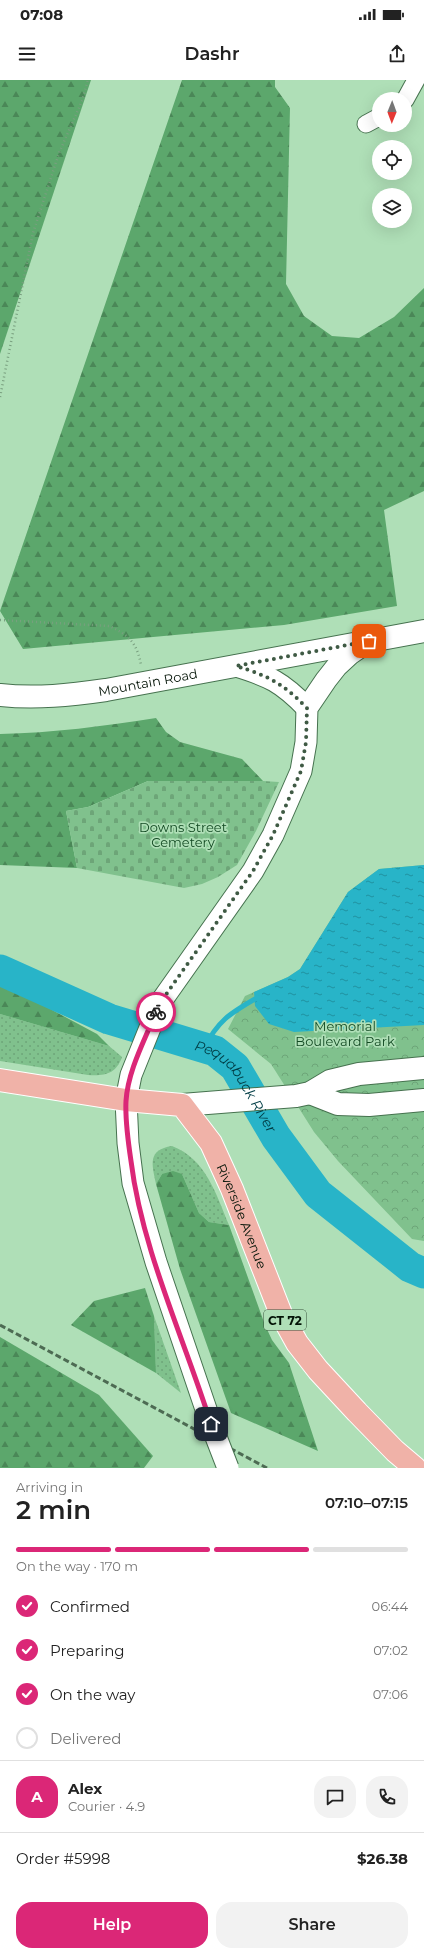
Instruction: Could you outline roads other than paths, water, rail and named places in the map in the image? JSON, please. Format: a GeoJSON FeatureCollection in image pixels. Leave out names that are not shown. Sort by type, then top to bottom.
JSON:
{"type":"FeatureCollection","features":[{"type":"Feature","properties":{"kind":"highway"},"geometry":{"type":"LineString","coordinates":[[0,1080],[126,1100],[182,1105]]}},
{"type":"Feature","properties":{"kind":"highway","name":"Riverside Avenue"},"geometry":{"type":"LineString","coordinates":[[182,1105],[211,1144],[232,1189],[281,1314],[297,1343],[318,1370],[357,1412],[415,1468]]}},
{"type":"Feature","properties":{"kind":"main road","name":"Mountain Road"},"geometry":{"type":"LineString","coordinates":[[0,695],[15,697],[59,696],[144,684],[424,631]]}},
{"type":"Feature","properties":{"kind":"main road"},"geometry":{"type":"LineString","coordinates":[[303,1095],[330,1081],[359,1074],[424,1068]]}},
{"type":"Feature","properties":{"kind":"main road"},"geometry":{"type":"LineString","coordinates":[[182,1105],[303,1095],[338,1104],[368,1105],[424,1100]]}},
{"type":"Feature","properties":{"kind":"street"},"geometry":{"type":"LineString","coordinates":[[409,92],[416,80]]}},
{"type":"Feature","properties":{"kind":"street"},"geometry":{"type":"LineString","coordinates":[[228,1468],[211,1424],[141,1215],[133,1183],[128,1143],[126,1100],[131,1075],[160,1003],[253,871],[273,835],[301,771],[306,742],[307,708],[326,680],[338,666],[350,654],[369,641]]}},
{"type":"Feature","properties":{"kind":"street"},"geometry":{"type":"LineString","coordinates":[[236,666],[262,674],[276,681],[287,688],[307,708]]}},
{"type":"Feature","properties":{"kind":"water"},"geometry":{"type":"Polygon","coordinates":[[[424,865],[424,1025],[294,1032],[269,1024],[255,1006],[254,992],[288,977],[300,969],[348,892],[379,869],[424,865]]]}},
{"type":"Feature","properties":{"kind":"waterway","name":"Pequabuck River"},"geometry":{"type":"LineString","coordinates":[[0,970],[109,1019],[215,1051],[235,1067],[276,1137],[318,1194],[410,1267],[424,1273]]}},
{"type":"Feature","properties":{"kind":"waterway"},"geometry":{"type":"LineString","coordinates":[[204,1048],[214,1031],[225,1019],[246,1004],[260,998]]}},
{"type":"Feature","properties":{"kind":"railway"},"geometry":{"type":"LineString","coordinates":[[0,1325],[267,1468]]}},
{"type":"Feature","properties":{"kind":"park label","name":"Downs Street Cemetery"},"geometry":{"type":"Point","coordinates":[183,834]}},
{"type":"Feature","properties":{"kind":"park label","name":"Memorial Boulevard Park"},"geometry":{"type":"Point","coordinates":[345,1034]}}]}
